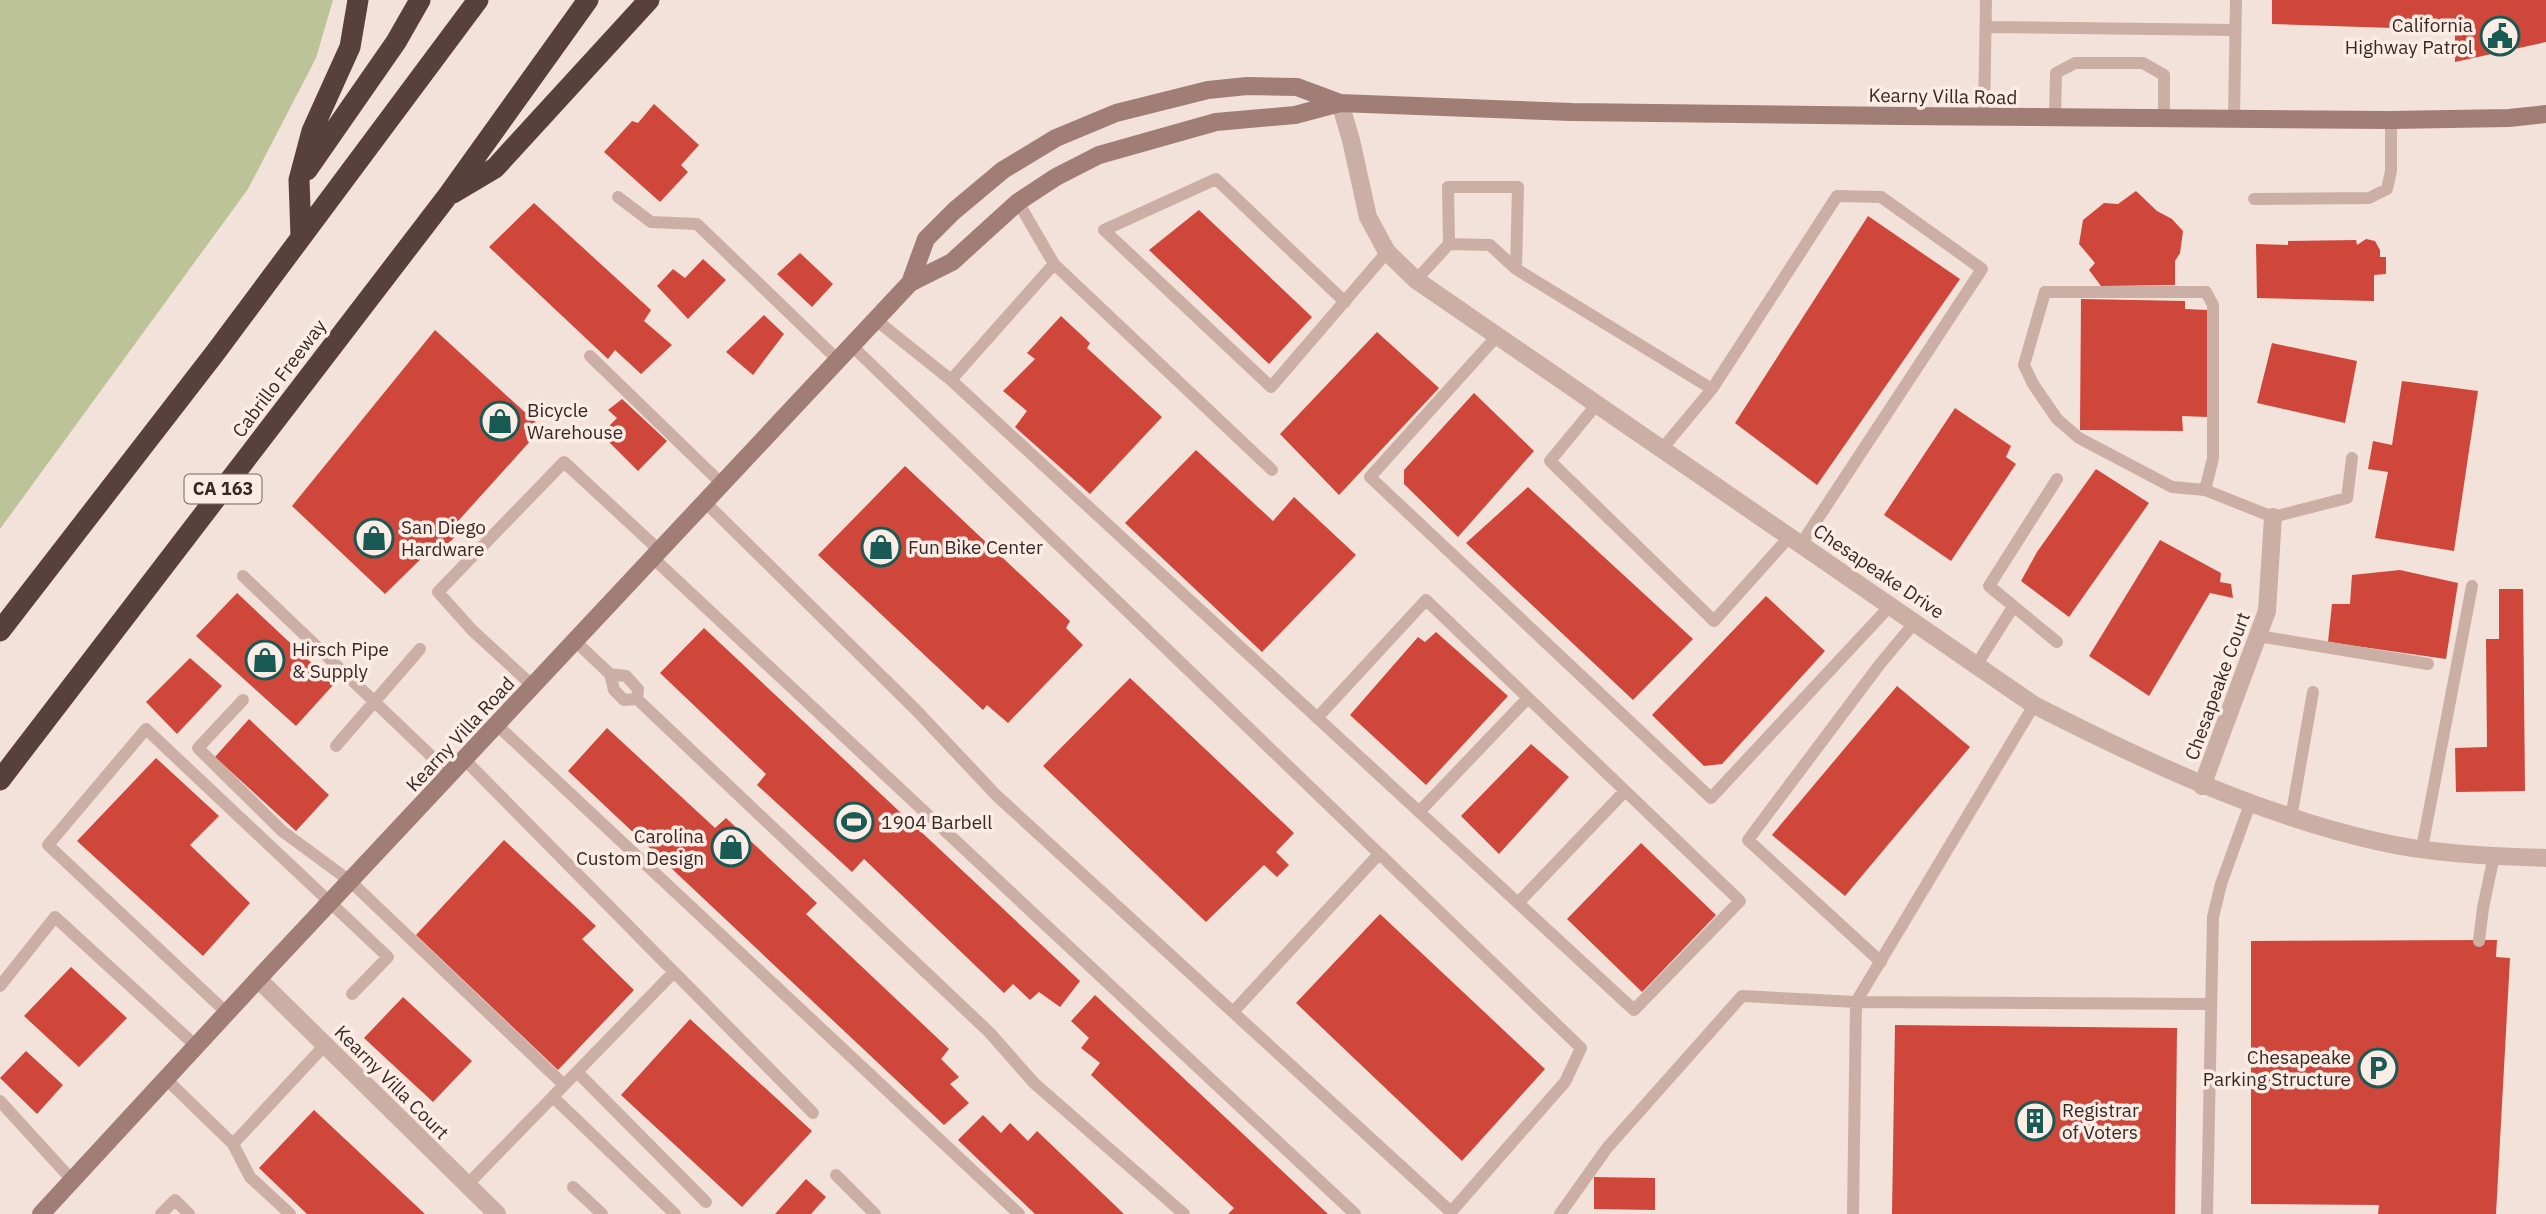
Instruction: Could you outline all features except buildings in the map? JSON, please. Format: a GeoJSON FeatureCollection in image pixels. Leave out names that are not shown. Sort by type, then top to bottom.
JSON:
{"type":"FeatureCollection","features":[{"type":"Feature","properties":{"kind":"highway"},"geometry":{"type":"LineString","coordinates":[[301,236],[299,180],[312,131],[350,47],[358,0]]}},
{"type":"Feature","properties":{"kind":"highway"},"geometry":{"type":"LineString","coordinates":[[299,180],[396,42],[420,0]]}},
{"type":"Feature","properties":{"kind":"highway"},"geometry":{"type":"LineString","coordinates":[[0,631],[215,354],[478,0]]}},
{"type":"Feature","properties":{"kind":"highway","name":"Cabrillo Freeway"},"geometry":{"type":"LineString","coordinates":[[0,780],[446,198],[588,0]]}},
{"type":"Feature","properties":{"kind":"highway"},"geometry":{"type":"LineString","coordinates":[[446,198],[495,168],[649,0]]}},
{"type":"Feature","properties":{"kind":"main road","name":"Kearny Villa Road"},"geometry":{"type":"LineString","coordinates":[[910,284],[926,239],[954,211],[1003,170],[1056,138],[1116,113],[1208,90],[1247,86],[1297,87],[1340,103]]}},
{"type":"Feature","properties":{"kind":"main road","name":"Kearny Villa Road"},"geometry":{"type":"LineString","coordinates":[[41,1214],[910,284],[952,262],[1018,202],[1055,177],[1099,155],[1216,122],[1295,115],[1340,103],[1572,112],[1984,117],[2391,120],[2509,118],[2546,114]]}},
{"type":"Feature","properties":{"kind":"street","name":"Chesapeake Drive"},"geometry":{"type":"LineString","coordinates":[[1340,103],[1368,217],[1387,252],[1416,281],[2034,705],[2109,744],[2202,786],[2291,818],[2377,842],[2494,856],[2546,858]]}},
{"type":"Feature","properties":{"kind":"street","name":"Chesapeake Court"},"geometry":{"type":"LineString","coordinates":[[2202,786],[2267,611],[2273,516]]}},
{"type":"Feature","properties":{"kind":"street","name":"Kearny Villa Court"},"geometry":{"type":"LineString","coordinates":[[258,979],[495,1214]]}},
{"type":"Feature","properties":{"kind":"lane"},"geometry":{"type":"LineString","coordinates":[[1984,117],[1986,0]]}},
{"type":"Feature","properties":{"kind":"lane"},"geometry":{"type":"LineString","coordinates":[[2234,118],[2236,0]]}},
{"type":"Feature","properties":{"kind":"lane"},"geometry":{"type":"LineString","coordinates":[[1986,27],[2235,30]]}},
{"type":"Feature","properties":{"kind":"lane"},"geometry":{"type":"LineString","coordinates":[[2054,117],[2056,73],[2075,64],[2143,63],[2164,75],[2164,117]]}},
{"type":"Feature","properties":{"kind":"lane"},"geometry":{"type":"LineString","coordinates":[[2255,199],[2369,198],[2387,189],[2391,171],[2391,120]]}},
{"type":"Feature","properties":{"kind":"lane"},"geometry":{"type":"LineString","coordinates":[[1345,302],[1216,179],[1104,230],[1271,387],[1345,302],[1387,252]]}},
{"type":"Feature","properties":{"kind":"lane"},"geometry":{"type":"LineString","coordinates":[[1416,281],[1449,244],[1448,187],[1518,187],[1516,269]]}},
{"type":"Feature","properties":{"kind":"lane"},"geometry":{"type":"LineString","coordinates":[[1597,404],[1550,461],[1714,621],[1796,540],[1982,269],[1881,197],[1837,196],[1712,389],[1662,449]]}},
{"type":"Feature","properties":{"kind":"lane"},"geometry":{"type":"LineString","coordinates":[[618,197],[651,222],[697,223],[838,360]]}},
{"type":"Feature","properties":{"kind":"lane"},"geometry":{"type":"LineString","coordinates":[[1018,202],[1054,264],[1272,470]]}},
{"type":"Feature","properties":{"kind":"lane"},"geometry":{"type":"LineString","coordinates":[[1449,244],[1490,245],[1516,269],[1712,389]]}},
{"type":"Feature","properties":{"kind":"lane"},"geometry":{"type":"LineString","coordinates":[[951,380],[1054,264]]}},
{"type":"Feature","properties":{"kind":"lane"},"geometry":{"type":"LineString","coordinates":[[2205,491],[2213,458],[2213,305],[2206,292],[2045,292],[2024,365],[2033,384],[2057,419],[2079,438],[2172,487],[2205,491],[2273,516],[2347,498],[2352,458]]}},
{"type":"Feature","properties":{"kind":"lane"},"geometry":{"type":"LineString","coordinates":[[876,320],[951,380],[1317,718],[1634,1010],[1740,901],[1426,600],[1317,718]]}},
{"type":"Feature","properties":{"kind":"lane"},"geometry":{"type":"LineString","coordinates":[[1497,336],[1370,477],[1711,798],[1891,605]]}},
{"type":"Feature","properties":{"kind":"lane"},"geometry":{"type":"LineString","coordinates":[[705,502],[916,710],[996,795],[1451,1212],[1565,1082],[1581,1048],[852,346]]}},
{"type":"Feature","properties":{"kind":"lane"},"geometry":{"type":"LineString","coordinates":[[590,356],[722,484]]}},
{"type":"Feature","properties":{"kind":"lane"},"geometry":{"type":"LineString","coordinates":[[533,686],[472,630],[438,592],[564,462],[656,554],[1355,1214]]}},
{"type":"Feature","properties":{"kind":"lane"},"geometry":{"type":"LineString","coordinates":[[2057,479],[1989,586],[2057,642]]}},
{"type":"Feature","properties":{"kind":"lane"},"geometry":{"type":"LineString","coordinates":[[243,576],[450,775]]}},
{"type":"Feature","properties":{"kind":"lane"},"geometry":{"type":"LineString","coordinates":[[2422,848],[2472,586]]}},
{"type":"Feature","properties":{"kind":"lane"},"geometry":{"type":"LineString","coordinates":[[1977,664],[2013,607]]}},
{"type":"Feature","properties":{"kind":"lane"},"geometry":{"type":"LineString","coordinates":[[1881,962],[1748,840],[1880,664],[1915,622]]}},
{"type":"Feature","properties":{"kind":"lane"},"geometry":{"type":"LineString","coordinates":[[2258,636],[2428,664]]}},
{"type":"Feature","properties":{"kind":"lane"},"geometry":{"type":"LineString","coordinates":[[575,641],[610,674],[614,690],[624,700],[637,699],[990,1033],[1034,1083],[1184,1214]]}},
{"type":"Feature","properties":{"kind":"lane"},"geometry":{"type":"LineString","coordinates":[[335,746],[420,649]]}},
{"type":"Feature","properties":{"kind":"lane"},"geometry":{"type":"LineString","coordinates":[[2291,818],[2313,692]]}},
{"type":"Feature","properties":{"kind":"lane"},"geometry":{"type":"LineString","coordinates":[[1419,812],[1528,698]]}},
{"type":"Feature","properties":{"kind":"lane"},"geometry":{"type":"LineString","coordinates":[[243,700],[198,748],[282,831],[350,881],[564,1085]]}},
{"type":"Feature","properties":{"kind":"lane"},"geometry":{"type":"LineString","coordinates":[[1853,1214],[1856,1002],[2034,705]]}},
{"type":"Feature","properties":{"kind":"lane"},"geometry":{"type":"LineString","coordinates":[[497,725],[1019,1214]]}},
{"type":"Feature","properties":{"kind":"lane"},"geometry":{"type":"LineString","coordinates":[[227,1013],[48,845],[146,729],[388,957],[352,994]]}},
{"type":"Feature","properties":{"kind":"lane"},"geometry":{"type":"LineString","coordinates":[[464,759],[813,1112]]}},
{"type":"Feature","properties":{"kind":"lane"},"geometry":{"type":"LineString","coordinates":[[1518,903],[1625,791]]}},
{"type":"Feature","properties":{"kind":"lane"},"geometry":{"type":"LineString","coordinates":[[2207,1214],[2213,917],[2221,884],[2250,804]]}},
{"type":"Feature","properties":{"kind":"lane"},"geometry":{"type":"LineString","coordinates":[[1233,1012],[1379,854]]}},
{"type":"Feature","properties":{"kind":"lane"},"geometry":{"type":"LineString","coordinates":[[2479,940],[2494,856]]}},
{"type":"Feature","properties":{"kind":"lane"},"geometry":{"type":"LineString","coordinates":[[0,986],[55,918],[196,1046]]}},
{"type":"Feature","properties":{"kind":"lane"},"geometry":{"type":"LineString","coordinates":[[467,1185],[674,972]]}},
{"type":"Feature","properties":{"kind":"lane"},"geometry":{"type":"LineString","coordinates":[[1560,1214],[1607,1148],[1742,996],[1856,1002],[2210,1004]]}},
{"type":"Feature","properties":{"kind":"lane"},"geometry":{"type":"LineString","coordinates":[[233,1144],[325,1045]]}},
{"type":"Feature","properties":{"kind":"lane"},"geometry":{"type":"LineString","coordinates":[[577,1072],[706,1202]]}},
{"type":"Feature","properties":{"kind":"lane"},"geometry":{"type":"LineString","coordinates":[[166,1079],[233,1144],[250,1177],[290,1214]]}},
{"type":"Feature","properties":{"kind":"lane"},"geometry":{"type":"LineString","coordinates":[[553,1097],[675,1214]]}},
{"type":"Feature","properties":{"kind":"lane"},"geometry":{"type":"LineString","coordinates":[[0,1101],[72,1180]]}},
{"type":"Feature","properties":{"kind":"lane"},"geometry":{"type":"LineString","coordinates":[[836,1175],[876,1214]]}},
{"type":"Feature","properties":{"kind":"lane"},"geometry":{"type":"LineString","coordinates":[[573,1187],[602,1214]]}},
{"type":"Feature","properties":{"kind":"lane"},"geometry":{"type":"LineString","coordinates":[[161,1214],[175,1200],[189,1214]]}},
{"type":"Feature","properties":{"kind":"green space"},"geometry":{"type":"Polygon","coordinates":[[[0,0],[333,0],[316,58],[248,189],[0,529],[0,0]]]}},
{"type":"Feature","properties":{"kind":"place","name":"California Highway Patrol"},"geometry":{"type":"Point","coordinates":[2500,36]}},
{"type":"Feature","properties":{"kind":"place","name":"Bicycle Warehouse"},"geometry":{"type":"Point","coordinates":[500,421]}},
{"type":"Feature","properties":{"kind":"place","name":"San Diego Hardware"},"geometry":{"type":"Point","coordinates":[374,538]}},
{"type":"Feature","properties":{"kind":"place","name":"Fun Bike Center"},"geometry":{"type":"Point","coordinates":[881,547]}},
{"type":"Feature","properties":{"kind":"place","name":"Hirsch Pipe & Supply"},"geometry":{"type":"Point","coordinates":[265,660]}},
{"type":"Feature","properties":{"kind":"place","name":"1904 Barbell"},"geometry":{"type":"Point","coordinates":[854,822]}},
{"type":"Feature","properties":{"kind":"place","name":"Carolina Custom Design"},"geometry":{"type":"Point","coordinates":[731,847]}},
{"type":"Feature","properties":{"kind":"place","name":"Chesapeake Parking Structure"},"geometry":{"type":"Point","coordinates":[2378,1068]}},
{"type":"Feature","properties":{"kind":"place","name":"Registrar of Voters"},"geometry":{"type":"Point","coordinates":[2035,1121]}}]}
